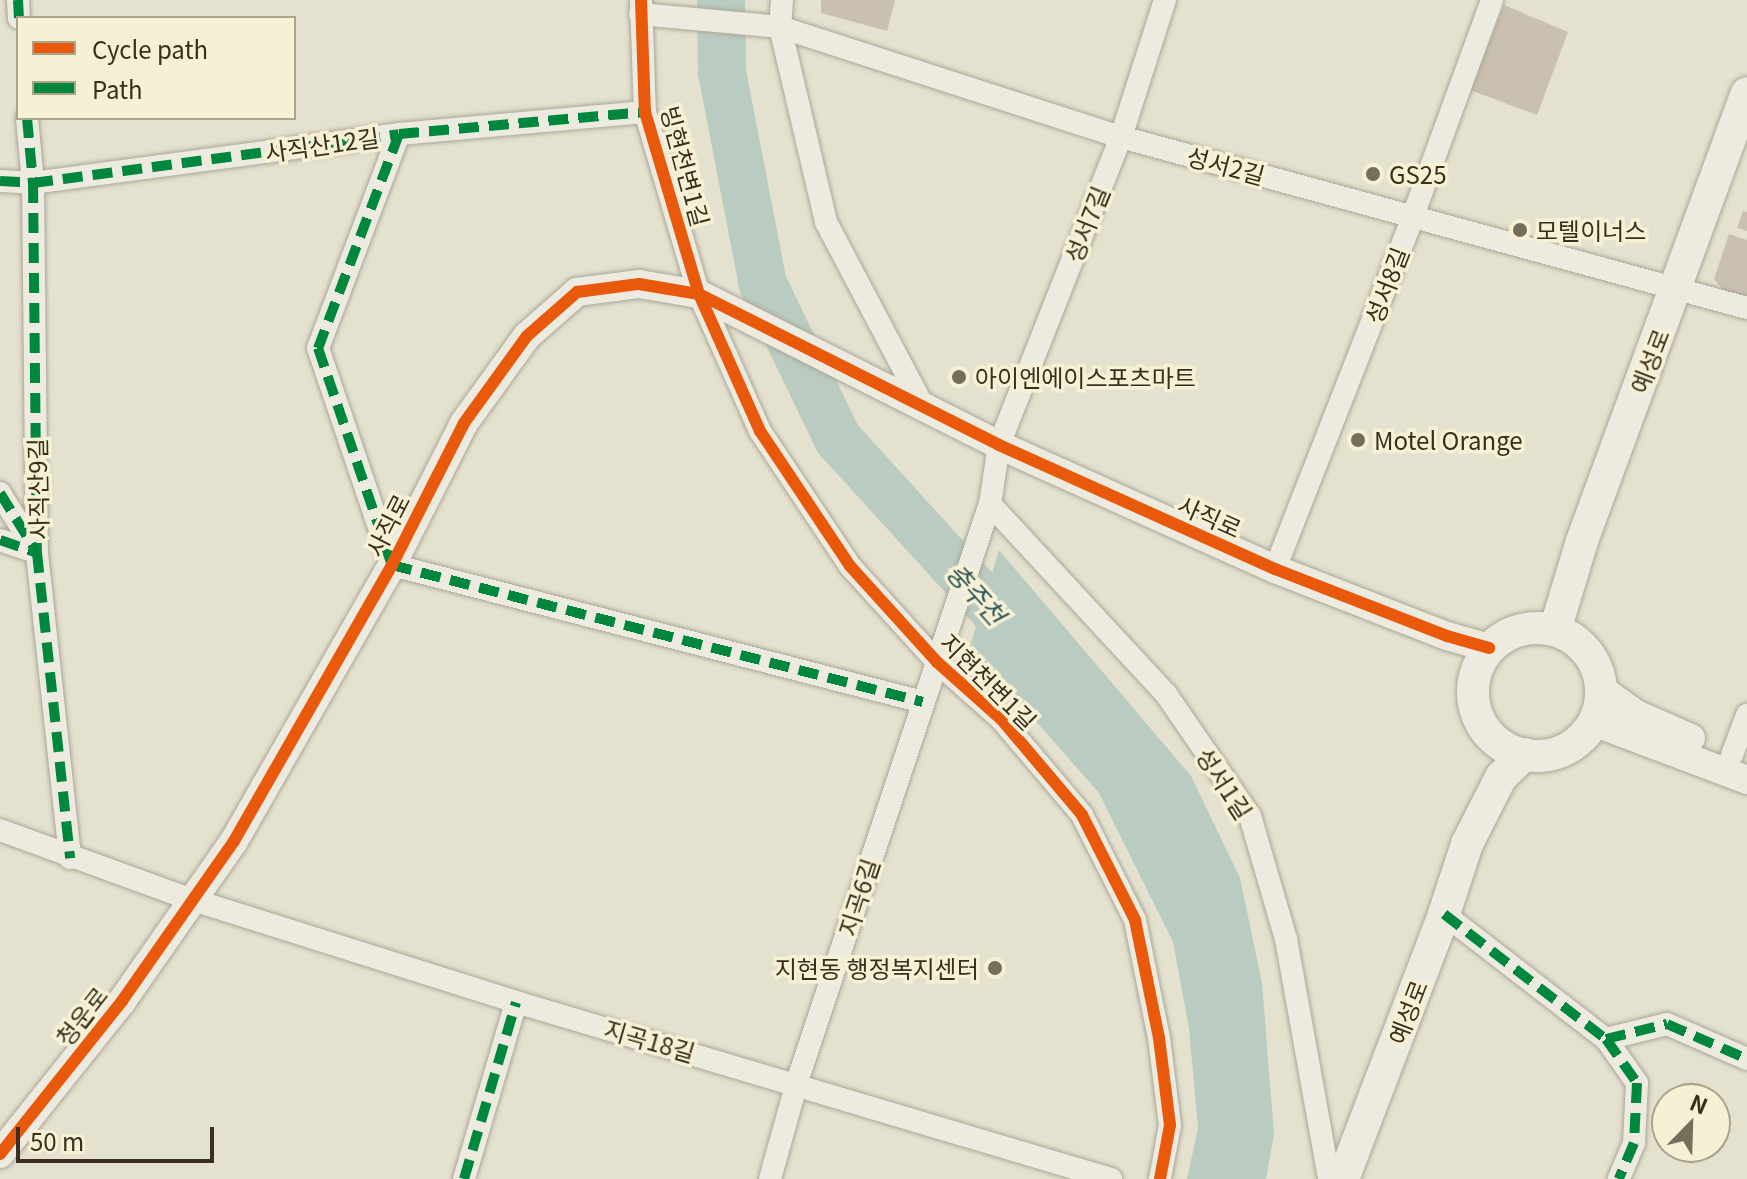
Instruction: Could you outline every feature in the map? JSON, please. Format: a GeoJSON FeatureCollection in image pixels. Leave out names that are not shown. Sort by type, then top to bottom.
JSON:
{"type":"FeatureCollection","features":[{"type":"Feature","properties":{"kind":"main road","name":"예성로"},"geometry":{"type":"LineString","coordinates":[[1555,630],[1582,541],[1747,93]]}},
{"type":"Feature","properties":{"kind":"main road"},"geometry":{"type":"LineString","coordinates":[[1520,630],[1555,630],[1573,638],[1588,652],[1597,669],[1601,689],[1593,722],[1571,746],[1557,753],[1525,754],[1509,750],[1485,729],[1475,707],[1473,680],[1489,648],[1503,636],[1520,630]]}},
{"type":"Feature","properties":{"kind":"main road"},"geometry":{"type":"LineString","coordinates":[[1467,844],[1485,729]]}},
{"type":"Feature","properties":{"kind":"main road"},"geometry":{"type":"LineString","coordinates":[[1467,844],[1501,777],[1525,754]]}},
{"type":"Feature","properties":{"kind":"main road","name":"예성로"},"geometry":{"type":"LineString","coordinates":[[1343,1179],[1444,914],[1467,844]]}},
{"type":"Feature","properties":{"kind":"street"},"geometry":{"type":"LineString","coordinates":[[782,0],[780,27],[826,222],[922,404]]}},
{"type":"Feature","properties":{"kind":"street","name":"성서7길"},"geometry":{"type":"LineString","coordinates":[[990,504],[999,445],[1121,137],[1165,0]]}},
{"type":"Feature","properties":{"kind":"street","name":"성서8길"},"geometry":{"type":"LineString","coordinates":[[1275,569],[1413,216],[1492,0]]}},
{"type":"Feature","properties":{"kind":"street","name":"성서2길"},"geometry":{"type":"LineString","coordinates":[[641,7],[780,27],[1121,137],[1747,308]]}},
{"type":"Feature","properties":{"kind":"street","name":"빙현천변1길"},"geometry":{"type":"LineString","coordinates":[[641,7],[645,112],[699,294]]}},
{"type":"Feature","properties":{"kind":"street","name":"사직산12길"},"geometry":{"type":"LineString","coordinates":[[0,181],[33,183],[399,134],[645,112]]}},
{"type":"Feature","properties":{"kind":"street","name":"사직산9길"},"geometry":{"type":"LineString","coordinates":[[27,120],[33,183],[37,553],[70,858]]}},
{"type":"Feature","properties":{"kind":"street"},"geometry":{"type":"LineString","coordinates":[[399,134],[318,348],[392,565],[923,702]]}},
{"type":"Feature","properties":{"kind":"street","name":"사직로"},"geometry":{"type":"LineString","coordinates":[[190,899],[234,841],[392,565],[464,423],[527,336],[577,292],[639,284],[699,294],[999,445],[1275,569],[1447,636],[1489,648]]}},
{"type":"Feature","properties":{"kind":"street","name":"지현천변1길"},"geometry":{"type":"LineString","coordinates":[[699,294],[760,431],[850,566],[937,662],[1001,719],[1082,815],[1135,920],[1159,1038],[1170,1125],[1160,1179]]}},
{"type":"Feature","properties":{"kind":"street"},"geometry":{"type":"LineString","coordinates":[[0,493],[37,553]]}},
{"type":"Feature","properties":{"kind":"street","name":"지곡6길"},"geometry":{"type":"LineString","coordinates":[[770,1179],[797,1082],[990,504]]}},
{"type":"Feature","properties":{"kind":"street","name":"성서1길"},"geometry":{"type":"LineString","coordinates":[[990,504],[1166,694],[1250,816],[1286,939],[1329,1179]]}},
{"type":"Feature","properties":{"kind":"street"},"geometry":{"type":"LineString","coordinates":[[0,540],[37,553]]}},
{"type":"Feature","properties":{"kind":"street"},"geometry":{"type":"LineString","coordinates":[[1601,689],[1636,714],[1739,758],[1747,715]]}},
{"type":"Feature","properties":{"kind":"street"},"geometry":{"type":"LineString","coordinates":[[1593,722],[1747,780]]}},
{"type":"Feature","properties":{"kind":"street"},"geometry":{"type":"LineString","coordinates":[[0,830],[70,858],[190,899]]}},
{"type":"Feature","properties":{"kind":"street","name":"지곡18길"},"geometry":{"type":"LineString","coordinates":[[190,899],[516,1002],[797,1082],[1111,1179]]}},
{"type":"Feature","properties":{"kind":"street","name":"청운로"},"geometry":{"type":"LineString","coordinates":[[0,1154],[122,1001],[190,899]]}},
{"type":"Feature","properties":{"kind":"street"},"geometry":{"type":"LineString","coordinates":[[1444,914],[1606,1039],[1637,1083],[1634,1143],[1619,1179]]}},
{"type":"Feature","properties":{"kind":"street"},"geometry":{"type":"LineString","coordinates":[[464,1179],[516,1002]]}},
{"type":"Feature","properties":{"kind":"street"},"geometry":{"type":"LineString","coordinates":[[1606,1039],[1667,1024],[1747,1059]]}},
{"type":"Feature","properties":{"kind":"shaded area"},"geometry":{"type":"Polygon","coordinates":[[[999,550],[1191,776],[1240,878],[1262,983],[1274,1134],[1266,1179],[1187,1179],[1198,1128],[1189,1028],[1173,942],[1099,793],[970,646],[999,550]]]}},
{"type":"Feature","properties":{"kind":"building"},"geometry":{"type":"Polygon","coordinates":[[[821,0],[895,0],[887,31],[821,13],[821,0]]]}},
{"type":"Feature","properties":{"kind":"building"},"geometry":{"type":"Polygon","coordinates":[[[1504,5],[1568,32],[1537,115],[1470,90],[1504,5]]]}},
{"type":"Feature","properties":{"kind":"building"},"geometry":{"type":"Polygon","coordinates":[[[1743,211],[1747,212],[1747,231],[1737,228],[1743,211]]]}},
{"type":"Feature","properties":{"kind":"building"},"geometry":{"type":"Polygon","coordinates":[[[1729,234],[1747,240],[1747,301],[1727,295],[1714,279],[1729,234]]]}},
{"type":"Feature","properties":{"kind":"waterway","name":"충주천"},"geometry":{"type":"LineString","coordinates":[[721,0],[722,72],[763,284],[838,439],[1028,648]]}},
{"type":"Feature","properties":{"kind":"marked path"},"geometry":{"type":"LineString","coordinates":[[18,0],[19,16]]}},
{"type":"Feature","properties":{"kind":"marked path"},"geometry":{"type":"LineString","coordinates":[[0,181],[33,183],[399,134],[645,112]]}},
{"type":"Feature","properties":{"kind":"marked path"},"geometry":{"type":"LineString","coordinates":[[27,120],[33,183],[37,553],[70,858]]}},
{"type":"Feature","properties":{"kind":"marked path"},"geometry":{"type":"LineString","coordinates":[[399,134],[318,348],[392,565],[923,702]]}},
{"type":"Feature","properties":{"kind":"marked path"},"geometry":{"type":"LineString","coordinates":[[0,493],[36,551]]}},
{"type":"Feature","properties":{"kind":"marked path"},"geometry":{"type":"LineString","coordinates":[[0,540],[37,553]]}},
{"type":"Feature","properties":{"kind":"marked path"},"geometry":{"type":"LineString","coordinates":[[1444,914],[1606,1039],[1637,1083],[1634,1143],[1619,1179]]}},
{"type":"Feature","properties":{"kind":"marked path"},"geometry":{"type":"LineString","coordinates":[[464,1179],[516,1002]]}},
{"type":"Feature","properties":{"kind":"marked path"},"geometry":{"type":"LineString","coordinates":[[1606,1039],[1667,1024],[1747,1059]]}},
{"type":"Feature","properties":{"kind":"cycle path"},"geometry":{"type":"LineString","coordinates":[[641,0],[645,112],[699,294],[760,431],[850,566],[937,662],[1001,719],[1082,815],[1135,920],[1159,1038],[1170,1125],[1160,1179]]}},
{"type":"Feature","properties":{"kind":"cycle path"},"geometry":{"type":"LineString","coordinates":[[0,1154],[122,1001],[234,841],[392,565],[464,423],[527,336],[577,292],[639,284],[699,294],[999,445],[1275,569],[1447,636],[1489,648]]}},
{"type":"Feature","properties":{"kind":"place","name":"GS25"},"geometry":{"type":"Point","coordinates":[1373,174]}},
{"type":"Feature","properties":{"kind":"place","name":"모텔이너스"},"geometry":{"type":"Point","coordinates":[1520,230]}},
{"type":"Feature","properties":{"kind":"place","name":"아이엔에이스포츠마트"},"geometry":{"type":"Point","coordinates":[959,377]}},
{"type":"Feature","properties":{"kind":"place","name":"Motel Orange"},"geometry":{"type":"Point","coordinates":[1358,440]}},
{"type":"Feature","properties":{"kind":"place","name":"지현동 행정복지센터"},"geometry":{"type":"Point","coordinates":[995,968]}}]}
